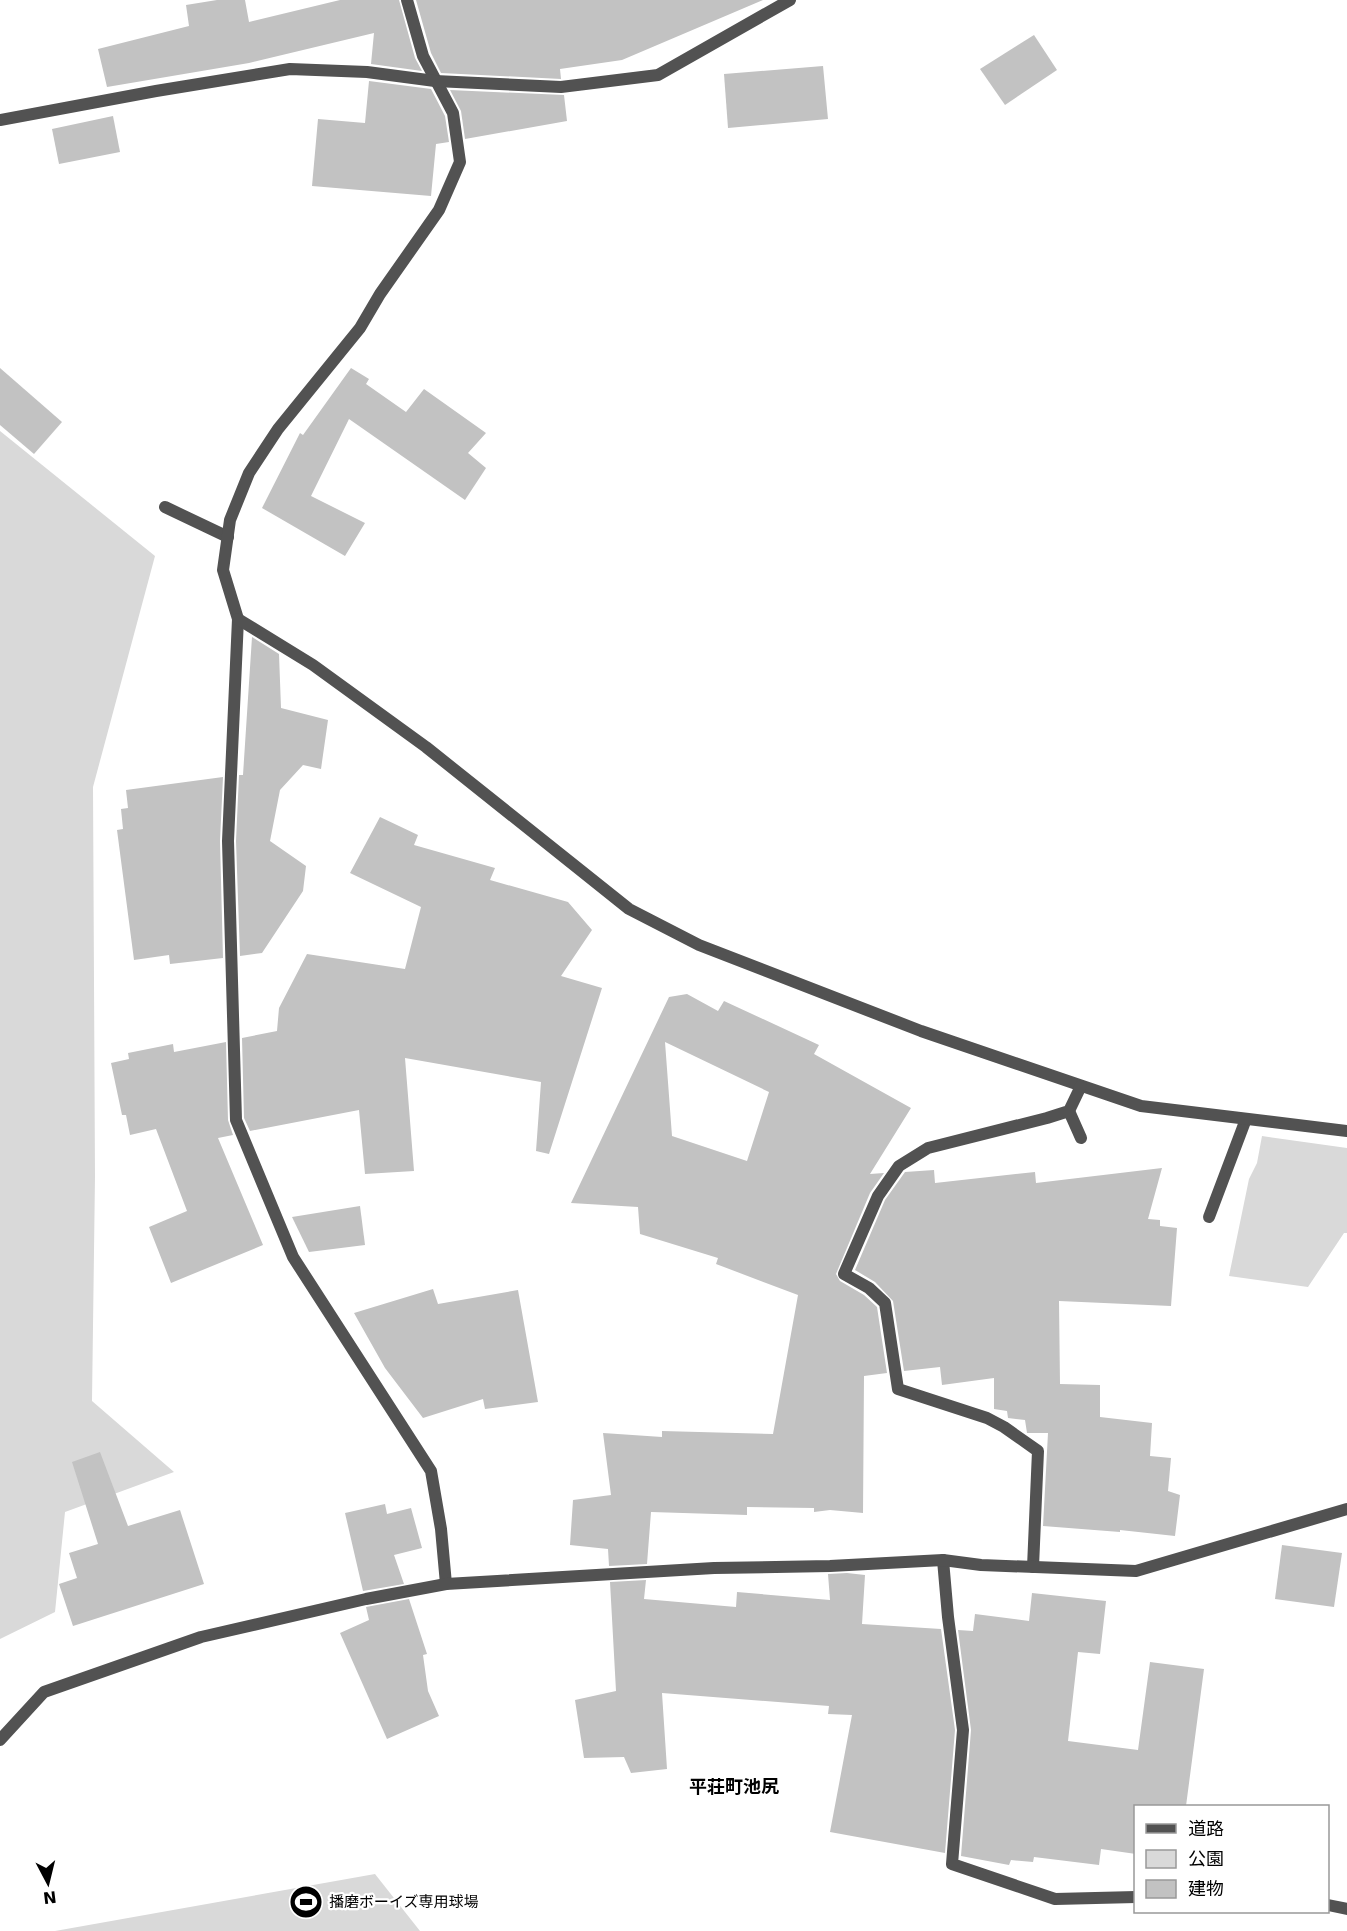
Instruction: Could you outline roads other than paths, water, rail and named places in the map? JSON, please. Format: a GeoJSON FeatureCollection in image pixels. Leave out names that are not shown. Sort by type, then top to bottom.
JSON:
{"type":"FeatureCollection","features":[{"type":"Feature","properties":{"kind":"street"},"geometry":{"type":"LineString","coordinates":[[407,0],[423,56],[453,113],[460,162],[439,210],[380,294],[360,328],[278,429],[249,473],[230,520],[224,570],[238,619],[228,842],[236,1119],[293,1257],[431,1470],[441,1529],[446,1584]]}},
{"type":"Feature","properties":{"kind":"street"},"geometry":{"type":"LineString","coordinates":[[0,120],[290,69],[367,72],[435,81],[561,87],[658,75],[790,0]]}},
{"type":"Feature","properties":{"kind":"street"},"geometry":{"type":"LineString","coordinates":[[165,507],[228,537]]}},
{"type":"Feature","properties":{"kind":"street"},"geometry":{"type":"LineString","coordinates":[[238,619],[313,665],[426,747],[629,909],[699,945],[921,1031],[1141,1107],[1347,1131]]}},
{"type":"Feature","properties":{"kind":"street"},"geometry":{"type":"LineString","coordinates":[[1034,1567],[1038,1451],[987,1418],[898,1389],[885,1303],[869,1288],[844,1274],[878,1196],[899,1166],[928,1148],[1069,1111],[1081,1086]]}},
{"type":"Feature","properties":{"kind":"street"},"geometry":{"type":"LineString","coordinates":[[1069,1111],[1081,1138]]}},
{"type":"Feature","properties":{"kind":"street"},"geometry":{"type":"LineString","coordinates":[[1209,1217],[1246,1119]]}},
{"type":"Feature","properties":{"kind":"street"},"geometry":{"type":"LineString","coordinates":[[0,1740],[44,1692],[201,1637],[366,1599],[446,1584],[714,1568],[830,1566],[943,1560],[981,1565],[1136,1571],[1347,1509]]}},
{"type":"Feature","properties":{"kind":"street"},"geometry":{"type":"LineString","coordinates":[[943,1560],[963,1730],[952,1864],[1055,1899],[1134,1897]]}},
{"type":"Feature","properties":{"kind":"street"},"geometry":{"type":"LineString","coordinates":[[1329,1905],[1347,1909]]}},
{"type":"Feature","properties":{"kind":"place","name":"播磨ボーイズ専用球場"},"geometry":{"type":"Point","coordinates":[306,1902]}},
{"type":"Feature","properties":{"kind":"district","name":"平荘町池尻"},"geometry":{"type":"Point","coordinates":[734,1786]}}]}
